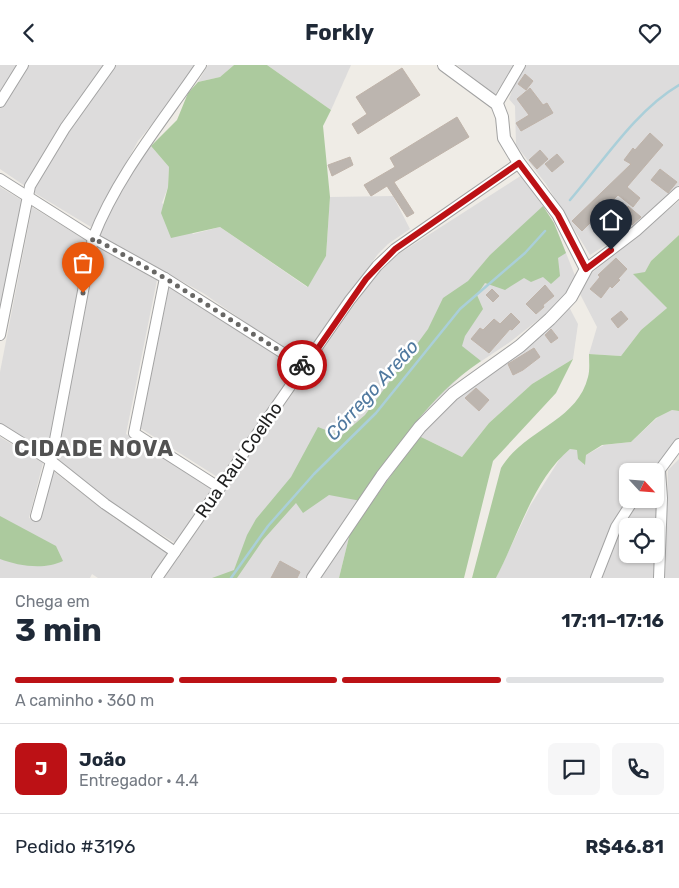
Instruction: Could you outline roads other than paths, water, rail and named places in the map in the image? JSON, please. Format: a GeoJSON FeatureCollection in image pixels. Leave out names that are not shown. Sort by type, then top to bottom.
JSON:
{"type":"FeatureCollection","features":[{"type":"Feature","properties":{"kind":"street"},"geometry":{"type":"LineString","coordinates":[[0,102],[23,65]]}},
{"type":"Feature","properties":{"kind":"street"},"geometry":{"type":"LineString","coordinates":[[0,335],[30,186],[65,128],[110,65]]}},
{"type":"Feature","properties":{"kind":"street"},"geometry":{"type":"LineString","coordinates":[[36,515],[51,461],[93,238],[102,215],[123,174],[200,65]]}},
{"type":"Feature","properties":{"kind":"street"},"geometry":{"type":"LineString","coordinates":[[444,65],[497,104],[502,117],[504,138],[519,163],[558,215],[586,269]]}},
{"type":"Feature","properties":{"kind":"street"},"geometry":{"type":"LineString","coordinates":[[497,104],[520,65]]}},
{"type":"Feature","properties":{"kind":"street","name":"Rua Raul Coelho"},"geometry":{"type":"LineString","coordinates":[[157,578],[361,286],[395,249],[519,163]]}},
{"type":"Feature","properties":{"kind":"street"},"geometry":{"type":"LineString","coordinates":[[0,179],[93,238],[165,278],[305,367]]}},
{"type":"Feature","properties":{"kind":"street"},"geometry":{"type":"LineString","coordinates":[[313,578],[382,476],[420,427],[453,394],[520,346],[550,319],[571,297],[586,269],[636,231],[679,192]]}},
{"type":"Feature","properties":{"kind":"street"},"geometry":{"type":"LineString","coordinates":[[165,278],[134,433],[220,488]]}},
{"type":"Feature","properties":{"kind":"street"},"geometry":{"type":"LineString","coordinates":[[0,429],[51,461],[105,504],[175,552]]}},
{"type":"Feature","properties":{"kind":"street"},"geometry":{"type":"LineString","coordinates":[[664,465],[679,444]]}},
{"type":"Feature","properties":{"kind":"street"},"geometry":{"type":"LineString","coordinates":[[596,578],[616,527],[628,508]]}},
{"type":"Feature","properties":{"kind":"street"},"geometry":{"type":"LineString","coordinates":[[659,578],[662,508]]}},
{"type":"Feature","properties":{"kind":"waterway","name":"Córrego Areão"},"geometry":{"type":"LineString","coordinates":[[570,200],[620,138],[648,108],[679,85]]}},
{"type":"Feature","properties":{"kind":"waterway","name":"Córrego Areão"},"geometry":{"type":"LineString","coordinates":[[231,578],[268,526],[314,474],[376,413],[460,309],[525,253],[545,231]]}},
{"type":"Feature","properties":{"kind":"district","name":"CIDADE NOVA"},"geometry":{"type":"Point","coordinates":[94,448]}}]}
